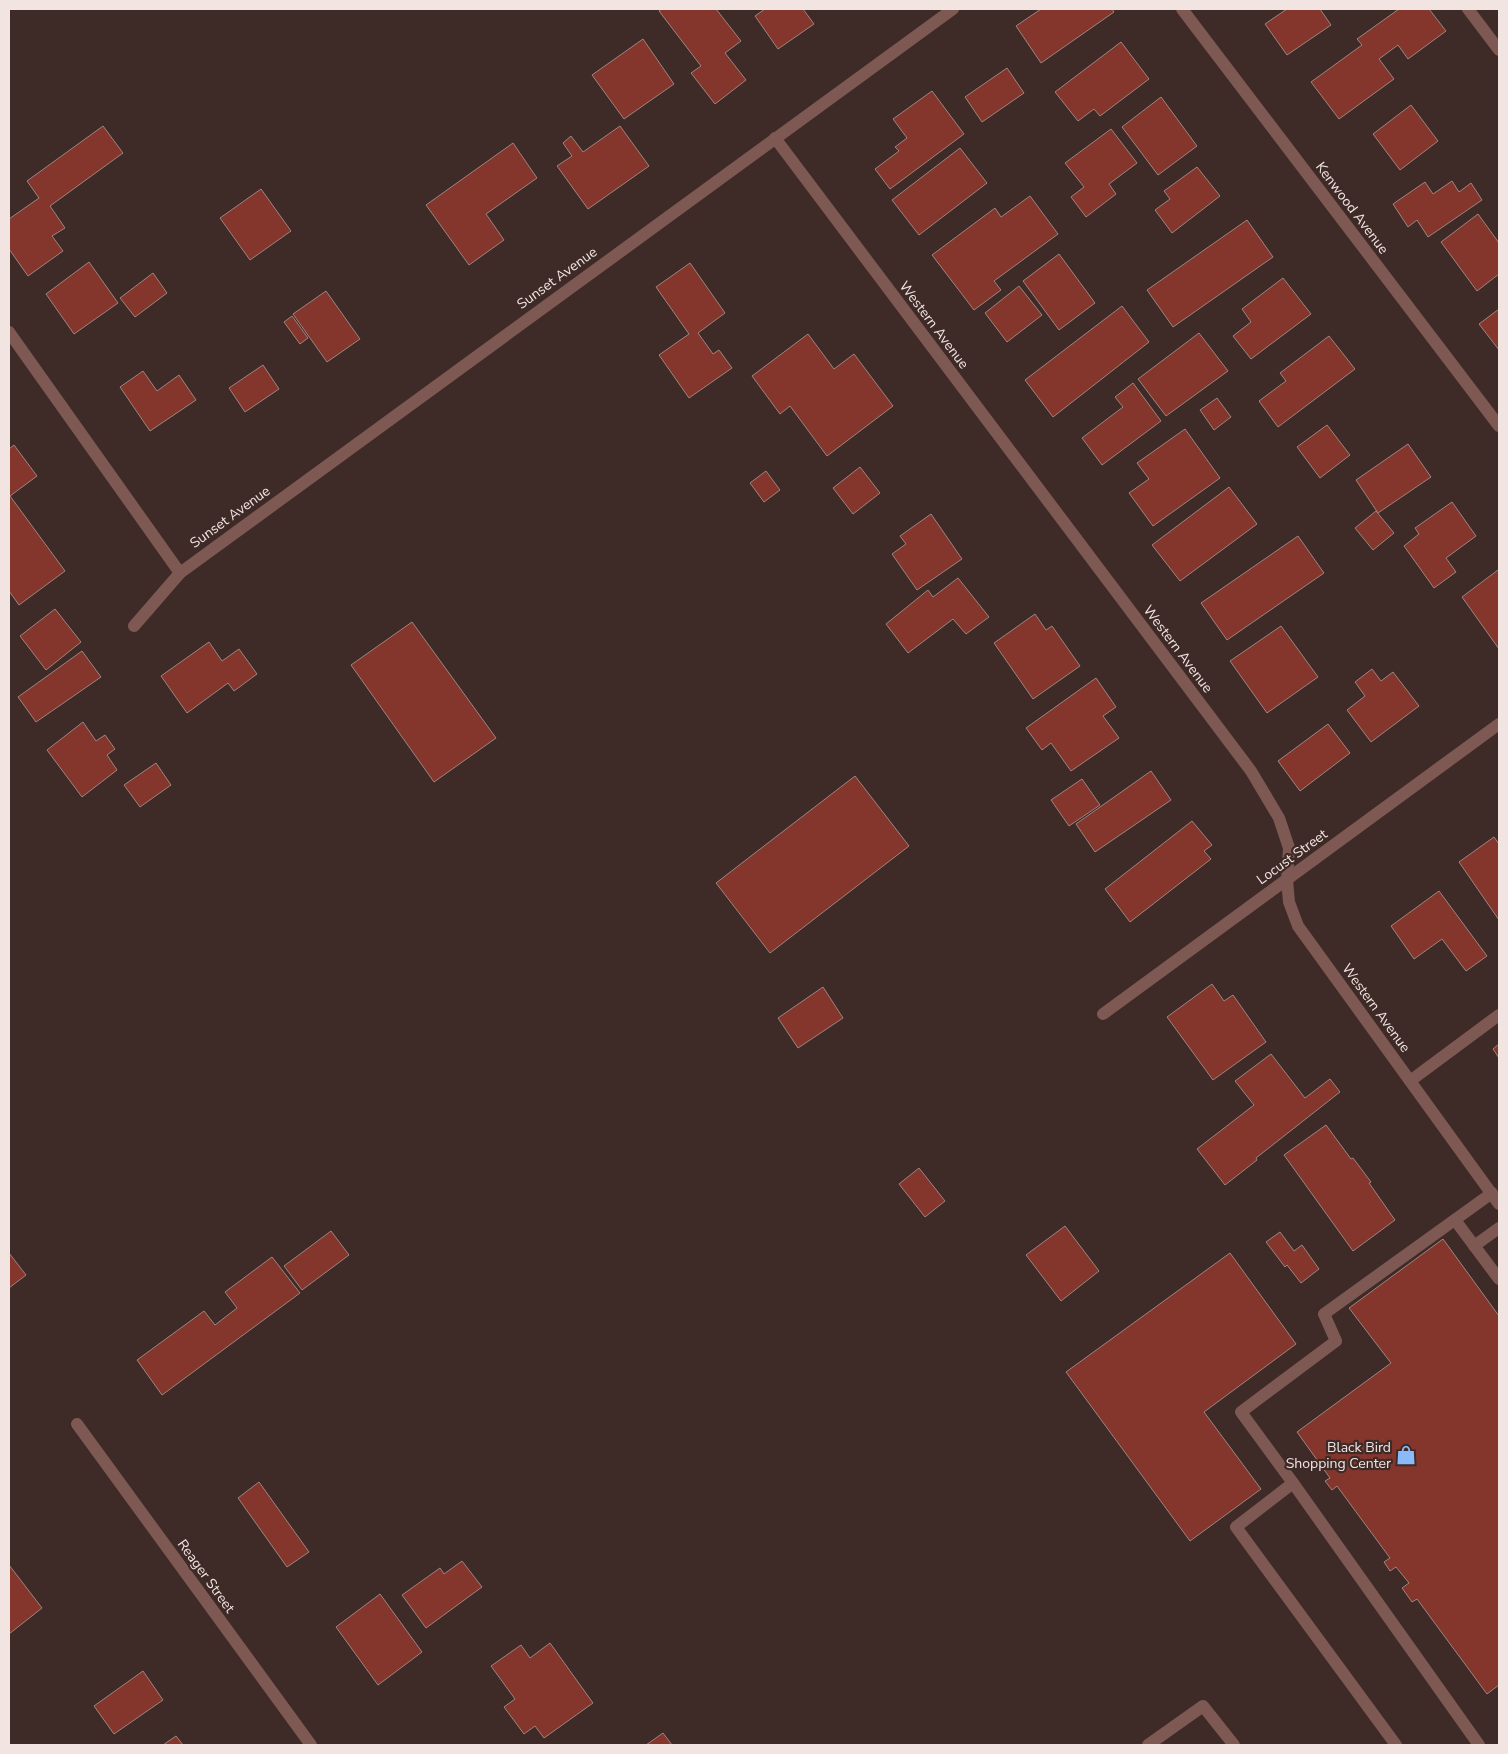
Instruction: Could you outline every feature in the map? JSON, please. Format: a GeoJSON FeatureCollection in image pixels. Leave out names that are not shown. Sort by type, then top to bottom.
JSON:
{"type":"FeatureCollection","features":[{"type":"Feature","properties":{"kind":"street","name":"Sunset Avenue"},"geometry":{"type":"LineString","coordinates":[[134,626],[180,573],[953,9]]}},
{"type":"Feature","properties":{"kind":"street","name":"Kenwood Avenue"},"geometry":{"type":"LineString","coordinates":[[1182,9],[1499,426]]}},
{"type":"Feature","properties":{"kind":"street"},"geometry":{"type":"LineString","coordinates":[[1468,9],[1499,50]]}},
{"type":"Feature","properties":{"kind":"street","name":"Western Avenue"},"geometry":{"type":"LineString","coordinates":[[775,138],[1251,771],[1279,818],[1289,848],[1287,880],[1289,902],[1298,926],[1496,1198]]}},
{"type":"Feature","properties":{"kind":"street"},"geometry":{"type":"LineString","coordinates":[[9,332],[180,573]]}},
{"type":"Feature","properties":{"kind":"street","name":"Locust Street"},"geometry":{"type":"LineString","coordinates":[[1103,1014],[1499,724]]}},
{"type":"Feature","properties":{"kind":"street"},"geometry":{"type":"LineString","coordinates":[[1410,1081],[1499,1014]]}},
{"type":"Feature","properties":{"kind":"street"},"geometry":{"type":"LineString","coordinates":[[1479,1745],[1241,1412],[1336,1341],[1324,1314],[1455,1220],[1496,1198]]}},
{"type":"Feature","properties":{"kind":"street"},"geometry":{"type":"LineString","coordinates":[[1455,1220],[1499,1279]]}},
{"type":"Feature","properties":{"kind":"street"},"geometry":{"type":"LineString","coordinates":[[1474,1246],[1499,1228]]}},
{"type":"Feature","properties":{"kind":"street","name":"Reager Street"},"geometry":{"type":"LineString","coordinates":[[77,1424],[311,1745]]}},
{"type":"Feature","properties":{"kind":"street"},"geometry":{"type":"LineString","coordinates":[[1293,1484],[1236,1527],[1396,1745]]}},
{"type":"Feature","properties":{"kind":"street"},"geometry":{"type":"LineString","coordinates":[[1149,1745],[1203,1706],[1234,1745]]}},
{"type":"Feature","properties":{"kind":"building"},"geometry":{"type":"Polygon","coordinates":[[[662,9],[716,9],[741,41],[725,53],[746,80],[715,104],[691,73],[701,66],[659,11],[662,9]]]}},
{"type":"Feature","properties":{"kind":"building"},"geometry":{"type":"Polygon","coordinates":[[[765,9],[803,9],[814,24],[778,49],[755,16],[765,9]]]}},
{"type":"Feature","properties":{"kind":"building"},"geometry":{"type":"Polygon","coordinates":[[[1041,9],[1112,9],[1114,12],[1041,63],[1016,26],[1041,9]]]}},
{"type":"Feature","properties":{"kind":"building"},"geometry":{"type":"Polygon","coordinates":[[[1287,9],[1320,9],[1331,25],[1287,55],[1265,24],[1287,9]]]}},
{"type":"Feature","properties":{"kind":"building"},"geometry":{"type":"Polygon","coordinates":[[[1399,9],[1429,9],[1446,31],[1408,59],[1398,45],[1379,59],[1394,79],[1339,119],[1311,82],[1362,45],[1357,39],[1399,9]]]}},
{"type":"Feature","properties":{"kind":"building"},"geometry":{"type":"Polygon","coordinates":[[[643,39],[674,84],[624,119],[592,75],[643,39]]]}},
{"type":"Feature","properties":{"kind":"building"},"geometry":{"type":"Polygon","coordinates":[[[1121,42],[1149,79],[1100,116],[1094,109],[1078,121],[1055,92],[1121,42]]]}},
{"type":"Feature","properties":{"kind":"building"},"geometry":{"type":"Polygon","coordinates":[[[1007,68],[1024,93],[982,122],[965,97],[1007,68]]]}},
{"type":"Feature","properties":{"kind":"building"},"geometry":{"type":"Polygon","coordinates":[[[932,91],[964,134],[890,189],[875,169],[899,151],[895,147],[907,138],[893,119],[932,91]]]}},
{"type":"Feature","properties":{"kind":"building"},"geometry":{"type":"Polygon","coordinates":[[[1161,97],[1197,146],[1158,175],[1122,127],[1161,97]]]}},
{"type":"Feature","properties":{"kind":"building"},"geometry":{"type":"Polygon","coordinates":[[[1411,105],[1438,141],[1400,170],[1373,134],[1411,105]]]}},
{"type":"Feature","properties":{"kind":"building"},"geometry":{"type":"Polygon","coordinates":[[[103,126],[123,153],[50,206],[65,228],[52,236],[63,251],[28,276],[9,249],[9,219],[39,198],[27,181],[103,126]]]}},
{"type":"Feature","properties":{"kind":"building"},"geometry":{"type":"Polygon","coordinates":[[[620,126],[649,166],[588,209],[557,166],[572,156],[563,143],[571,136],[583,152],[620,126]]]}},
{"type":"Feature","properties":{"kind":"building"},"geometry":{"type":"Polygon","coordinates":[[[1111,129],[1137,163],[1109,184],[1116,194],[1086,217],[1071,197],[1084,187],[1065,163],[1111,129]]]}},
{"type":"Feature","properties":{"kind":"building"},"geometry":{"type":"Polygon","coordinates":[[[513,143],[537,178],[486,214],[504,240],[469,265],[426,205],[513,143]]]}},
{"type":"Feature","properties":{"kind":"building"},"geometry":{"type":"Polygon","coordinates":[[[960,148],[987,183],[919,235],[892,200],[960,148]]]}},
{"type":"Feature","properties":{"kind":"building"},"geometry":{"type":"Polygon","coordinates":[[[1197,167],[1220,196],[1172,233],[1155,210],[1170,199],[1164,191],[1197,167]]]}},
{"type":"Feature","properties":{"kind":"building"},"geometry":{"type":"Polygon","coordinates":[[[1452,181],[1459,192],[1471,183],[1482,200],[1428,237],[1417,220],[1408,227],[1393,204],[1425,182],[1433,194],[1452,181]]]}},
{"type":"Feature","properties":{"kind":"building"},"geometry":{"type":"Polygon","coordinates":[[[261,189],[291,231],[250,260],[220,218],[261,189]]]}},
{"type":"Feature","properties":{"kind":"building"},"geometry":{"type":"Polygon","coordinates":[[[1030,196],[1058,234],[994,281],[1001,290],[974,310],[932,255],[995,208],[1001,217],[1030,196]]]}},
{"type":"Feature","properties":{"kind":"building"},"geometry":{"type":"Polygon","coordinates":[[[1478,214],[1499,243],[1499,274],[1477,291],[1441,242],[1478,214]]]}},
{"type":"Feature","properties":{"kind":"building"},"geometry":{"type":"Polygon","coordinates":[[[1247,220],[1273,257],[1173,327],[1147,290],[1247,220]]]}},
{"type":"Feature","properties":{"kind":"building"},"geometry":{"type":"Polygon","coordinates":[[[1059,254],[1095,303],[1059,330],[1023,281],[1059,254]]]}},
{"type":"Feature","properties":{"kind":"building"},"geometry":{"type":"Polygon","coordinates":[[[89,262],[118,303],[74,334],[46,294],[89,262]]]}},
{"type":"Feature","properties":{"kind":"building"},"geometry":{"type":"Polygon","coordinates":[[[690,263],[725,313],[698,333],[713,354],[719,350],[732,368],[689,398],[659,355],[689,334],[656,287],[690,263]]]}},
{"type":"Feature","properties":{"kind":"building"},"geometry":{"type":"Polygon","coordinates":[[[153,273],[167,293],[135,317],[120,298],[153,273]]]}},
{"type":"Feature","properties":{"kind":"building"},"geometry":{"type":"Polygon","coordinates":[[[1283,278],[1311,314],[1251,359],[1233,336],[1251,322],[1242,309],[1283,278]]]}},
{"type":"Feature","properties":{"kind":"building"},"geometry":{"type":"Polygon","coordinates":[[[1019,286],[1042,315],[1007,342],[985,313],[1019,286]]]}},
{"type":"Feature","properties":{"kind":"building"},"geometry":{"type":"Polygon","coordinates":[[[326,291],[360,339],[327,362],[293,314],[326,291]]]}},
{"type":"Feature","properties":{"kind":"building"},"geometry":{"type":"Polygon","coordinates":[[[1122,306],[1149,342],[1053,417],[1025,380],[1122,306]]]}},
{"type":"Feature","properties":{"kind":"building"},"geometry":{"type":"Polygon","coordinates":[[[1499,309],[1499,350],[1479,324],[1499,309]]]}},
{"type":"Feature","properties":{"kind":"building"},"geometry":{"type":"Polygon","coordinates":[[[292,316],[308,338],[300,344],[284,322],[292,316]]]}},
{"type":"Feature","properties":{"kind":"building"},"geometry":{"type":"Polygon","coordinates":[[[1199,333],[1228,371],[1166,416],[1138,379],[1199,333]]]}},
{"type":"Feature","properties":{"kind":"building"},"geometry":{"type":"Polygon","coordinates":[[[808,334],[834,369],[854,354],[893,406],[827,456],[790,406],[780,414],[752,376],[808,334]]]}},
{"type":"Feature","properties":{"kind":"building"},"geometry":{"type":"Polygon","coordinates":[[[1329,336],[1355,369],[1278,427],[1259,401],[1286,381],[1280,373],[1329,336]]]}},
{"type":"Feature","properties":{"kind":"building"},"geometry":{"type":"Polygon","coordinates":[[[263,365],[279,389],[245,412],[229,388],[263,365]]]}},
{"type":"Feature","properties":{"kind":"building"},"geometry":{"type":"Polygon","coordinates":[[[143,371],[157,391],[179,375],[196,400],[150,431],[120,387],[143,371]]]}},
{"type":"Feature","properties":{"kind":"building"},"geometry":{"type":"Polygon","coordinates":[[[1133,383],[1161,421],[1102,465],[1082,438],[1123,407],[1115,397],[1133,383]]]}},
{"type":"Feature","properties":{"kind":"building"},"geometry":{"type":"Polygon","coordinates":[[[1217,398],[1231,417],[1214,430],[1200,410],[1217,398]]]}},
{"type":"Feature","properties":{"kind":"building"},"geometry":{"type":"Polygon","coordinates":[[[1327,425],[1350,455],[1320,478],[1297,447],[1327,425]]]}},
{"type":"Feature","properties":{"kind":"building"},"geometry":{"type":"Polygon","coordinates":[[[1185,429],[1220,478],[1153,526],[1129,493],[1149,479],[1137,463],[1185,429]]]}},
{"type":"Feature","properties":{"kind":"building"},"geometry":{"type":"Polygon","coordinates":[[[1408,444],[1431,477],[1378,513],[1356,480],[1408,444]]]}},
{"type":"Feature","properties":{"kind":"building"},"geometry":{"type":"Polygon","coordinates":[[[14,445],[37,476],[10,496],[65,571],[19,605],[9,591],[9,449],[14,445]]]}},
{"type":"Feature","properties":{"kind":"building"},"geometry":{"type":"Polygon","coordinates":[[[860,467],[880,493],[853,514],[833,488],[860,467]]]}},
{"type":"Feature","properties":{"kind":"building"},"geometry":{"type":"Polygon","coordinates":[[[766,471],[780,490],[764,502],[750,483],[766,471]]]}},
{"type":"Feature","properties":{"kind":"building"},"geometry":{"type":"Polygon","coordinates":[[[1229,487],[1257,524],[1180,581],[1152,545],[1229,487]]]}},
{"type":"Feature","properties":{"kind":"building"},"geometry":{"type":"Polygon","coordinates":[[[1452,502],[1476,536],[1446,558],[1456,572],[1434,588],[1404,546],[1419,534],[1415,528],[1452,502]]]}},
{"type":"Feature","properties":{"kind":"building"},"geometry":{"type":"Polygon","coordinates":[[[1376,511],[1394,533],[1373,550],[1355,528],[1376,511]]]}},
{"type":"Feature","properties":{"kind":"building"},"geometry":{"type":"Polygon","coordinates":[[[931,514],[962,559],[917,590],[892,554],[906,544],[900,536],[931,514]]]}},
{"type":"Feature","properties":{"kind":"building"},"geometry":{"type":"Polygon","coordinates":[[[1298,536],[1324,573],[1227,640],[1201,603],[1298,536]]]}},
{"type":"Feature","properties":{"kind":"building"},"geometry":{"type":"Polygon","coordinates":[[[1498,570],[1499,572],[1499,649],[1462,597],[1498,570]]]}},
{"type":"Feature","properties":{"kind":"building"},"geometry":{"type":"Polygon","coordinates":[[[958,578],[989,617],[966,634],[953,619],[908,653],[886,624],[928,590],[933,597],[958,578]]]}},
{"type":"Feature","properties":{"kind":"building"},"geometry":{"type":"Polygon","coordinates":[[[55,609],[81,642],[46,670],[20,636],[55,609]]]}},
{"type":"Feature","properties":{"kind":"building"},"geometry":{"type":"Polygon","coordinates":[[[1035,614],[1046,630],[1052,626],[1080,666],[1033,699],[994,643],[1035,614]]]}},
{"type":"Feature","properties":{"kind":"building"},"geometry":{"type":"Polygon","coordinates":[[[412,622],[496,738],[434,782],[351,665],[412,622]]]}},
{"type":"Feature","properties":{"kind":"building"},"geometry":{"type":"Polygon","coordinates":[[[1281,626],[1318,677],[1267,713],[1230,661],[1281,626]]]}},
{"type":"Feature","properties":{"kind":"building"},"geometry":{"type":"Polygon","coordinates":[[[209,642],[222,661],[239,649],[257,674],[234,691],[228,683],[187,713],[161,676],[209,642]]]}},
{"type":"Feature","properties":{"kind":"building"},"geometry":{"type":"Polygon","coordinates":[[[82,651],[101,677],[36,722],[18,697],[82,651]]]}},
{"type":"Feature","properties":{"kind":"building"},"geometry":{"type":"Polygon","coordinates":[[[1372,669],[1381,681],[1393,672],[1419,706],[1371,742],[1347,710],[1365,696],[1355,682],[1372,669]]]}},
{"type":"Feature","properties":{"kind":"building"},"geometry":{"type":"Polygon","coordinates":[[[1096,678],[1116,707],[1103,716],[1119,738],[1071,771],[1051,743],[1042,750],[1026,728],[1096,678]]]}},
{"type":"Feature","properties":{"kind":"building"},"geometry":{"type":"Polygon","coordinates":[[[83,722],[96,741],[105,735],[115,749],[107,755],[117,770],[82,797],[47,750],[83,722]]]}},
{"type":"Feature","properties":{"kind":"building"},"geometry":{"type":"Polygon","coordinates":[[[1328,724],[1350,753],[1300,791],[1278,761],[1328,724]]]}},
{"type":"Feature","properties":{"kind":"building"},"geometry":{"type":"Polygon","coordinates":[[[156,763],[171,785],[140,807],[124,785],[156,763]]]}},
{"type":"Feature","properties":{"kind":"building"},"geometry":{"type":"Polygon","coordinates":[[[1151,771],[1171,800],[1095,852],[1076,824],[1151,771]]]}},
{"type":"Feature","properties":{"kind":"building"},"geometry":{"type":"Polygon","coordinates":[[[855,776],[909,846],[770,953],[716,883],[855,776]]]}},
{"type":"Feature","properties":{"kind":"building"},"geometry":{"type":"Polygon","coordinates":[[[1082,779],[1100,805],[1069,826],[1051,800],[1082,779]]]}},
{"type":"Feature","properties":{"kind":"building"},"geometry":{"type":"Polygon","coordinates":[[[1192,821],[1212,845],[1204,851],[1211,859],[1130,922],[1105,889],[1192,821]]]}},
{"type":"Feature","properties":{"kind":"building"},"geometry":{"type":"Polygon","coordinates":[[[1494,837],[1499,844],[1499,920],[1459,862],[1494,837]]]}},
{"type":"Feature","properties":{"kind":"building"},"geometry":{"type":"Polygon","coordinates":[[[1439,891],[1487,956],[1466,971],[1442,939],[1414,959],[1391,926],[1439,891]]]}},
{"type":"Feature","properties":{"kind":"building"},"geometry":{"type":"Polygon","coordinates":[[[1212,984],[1224,1001],[1233,995],[1266,1042],[1213,1080],[1167,1017],[1212,984]]]}},
{"type":"Feature","properties":{"kind":"building"},"geometry":{"type":"Polygon","coordinates":[[[823,987],[843,1018],[798,1048],[778,1018],[823,987]]]}},
{"type":"Feature","properties":{"kind":"building"},"geometry":{"type":"Polygon","coordinates":[[[1499,1044],[1499,1058],[1493,1049],[1499,1044]]]}},
{"type":"Feature","properties":{"kind":"building"},"geometry":{"type":"Polygon","coordinates":[[[1271,1054],[1305,1098],[1330,1079],[1340,1092],[1256,1158],[1257,1160],[1225,1185],[1197,1149],[1254,1105],[1235,1081],[1271,1054]]]}},
{"type":"Feature","properties":{"kind":"building"},"geometry":{"type":"Polygon","coordinates":[[[1326,1125],[1371,1182],[1369,1183],[1395,1220],[1353,1251],[1284,1155],[1326,1125]]]}},
{"type":"Feature","properties":{"kind":"building"},"geometry":{"type":"Polygon","coordinates":[[[919,1168],[945,1201],[925,1217],[899,1184],[919,1168]]]}},
{"type":"Feature","properties":{"kind":"building"},"geometry":{"type":"Polygon","coordinates":[[[1065,1226],[1099,1271],[1061,1301],[1026,1255],[1065,1226]]]}},
{"type":"Feature","properties":{"kind":"building"},"geometry":{"type":"Polygon","coordinates":[[[331,1231],[349,1255],[302,1290],[284,1266],[331,1231]]]}},
{"type":"Feature","properties":{"kind":"building"},"geometry":{"type":"Polygon","coordinates":[[[1280,1232],[1294,1251],[1302,1245],[1319,1269],[1301,1283],[1287,1265],[1285,1267],[1266,1242],[1280,1232]]]}},
{"type":"Feature","properties":{"kind":"building","name":"Black Bird Shopping Center"},"geometry":{"type":"Polygon","coordinates":[[[1443,1239],[1499,1316],[1499,1685],[1487,1694],[1417,1599],[1412,1602],[1402,1588],[1409,1583],[1396,1567],[1390,1571],[1384,1562],[1390,1558],[1337,1486],[1332,1490],[1325,1481],[1330,1478],[1297,1432],[1391,1363],[1349,1308],[1443,1239]]]}},
{"type":"Feature","properties":{"kind":"building"},"geometry":{"type":"Polygon","coordinates":[[[9,1253],[26,1275],[9,1288],[9,1253]]]}},
{"type":"Feature","properties":{"kind":"building"},"geometry":{"type":"Polygon","coordinates":[[[1230,1253],[1296,1344],[1204,1412],[1261,1489],[1190,1541],[1066,1372],[1230,1253]]]}},
{"type":"Feature","properties":{"kind":"building"},"geometry":{"type":"Polygon","coordinates":[[[272,1257],[300,1293],[162,1395],[137,1360],[204,1311],[215,1325],[237,1308],[225,1292],[272,1257]]]}},
{"type":"Feature","properties":{"kind":"building"},"geometry":{"type":"Polygon","coordinates":[[[259,1482],[309,1552],[287,1567],[238,1498],[259,1482]]]}},
{"type":"Feature","properties":{"kind":"building"},"geometry":{"type":"Polygon","coordinates":[[[462,1561],[482,1587],[426,1628],[402,1595],[440,1568],[444,1574],[462,1561]]]}},
{"type":"Feature","properties":{"kind":"building"},"geometry":{"type":"Polygon","coordinates":[[[9,1565],[42,1608],[9,1634],[9,1565]]]}},
{"type":"Feature","properties":{"kind":"building"},"geometry":{"type":"Polygon","coordinates":[[[380,1594],[422,1652],[378,1685],[336,1627],[380,1594]]]}},
{"type":"Feature","properties":{"kind":"building"},"geometry":{"type":"Polygon","coordinates":[[[550,1643],[593,1703],[544,1738],[535,1726],[524,1734],[504,1707],[515,1699],[491,1666],[521,1645],[530,1658],[550,1643]]]}},
{"type":"Feature","properties":{"kind":"building"},"geometry":{"type":"Polygon","coordinates":[[[143,1671],[163,1700],[114,1734],[94,1706],[143,1671]]]}},
{"type":"Feature","properties":{"kind":"building"},"geometry":{"type":"Polygon","coordinates":[[[663,1733],[672,1745],[646,1745],[663,1733]]]}},
{"type":"Feature","properties":{"kind":"building"},"geometry":{"type":"Polygon","coordinates":[[[176,1736],[183,1745],[163,1745],[176,1736]]]}},
{"type":"Feature","properties":{"kind":"place","name":"Black Bird Shopping Center"},"geometry":{"type":"Point","coordinates":[1406,1455]}}]}
